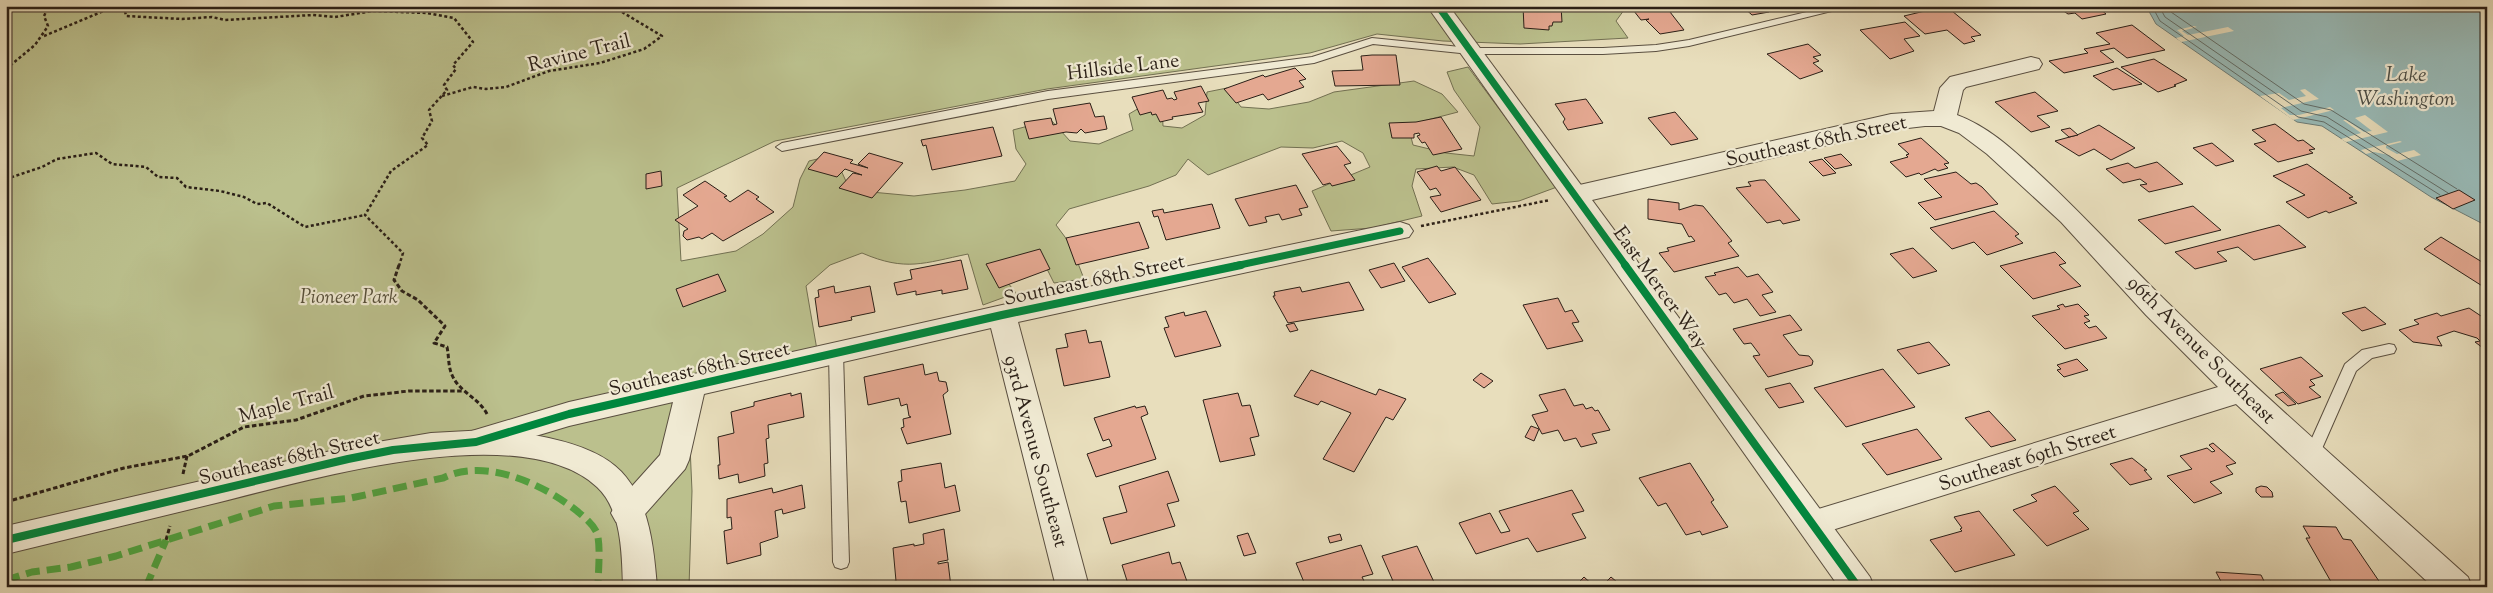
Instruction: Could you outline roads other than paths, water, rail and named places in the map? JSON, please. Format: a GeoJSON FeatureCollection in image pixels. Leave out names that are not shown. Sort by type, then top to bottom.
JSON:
{"type":"FeatureCollection","features":[{"type":"Feature","properties":{"kind":"street","name":"East Mercer Way"},"geometry":{"type":"LineString","coordinates":[[1438,6],[1858,587]]}},
{"type":"Feature","properties":{"kind":"street"},"geometry":{"type":"LineString","coordinates":[[1944,120],[1952,88],[1958,82],[2031,64]]}},
{"type":"Feature","properties":{"kind":"street","name":"Southeast 68th Street"},"geometry":{"type":"LineString","coordinates":[[1575,195],[1891,122],[1925,118],[1944,120]]}},
{"type":"Feature","properties":{"kind":"street","name":"96th Avenue Southeast"},"geometry":{"type":"LineString","coordinates":[[1944,120],[1968,128],[1982,136],[2043,191],[2070,216],[2156,308],[2241,391],[2456,587]]}},
{"type":"Feature","properties":{"kind":"street","name":"Southeast 68th Street"},"geometry":{"type":"LineString","coordinates":[[6,540],[348,459],[393,450],[476,442],[569,414],[836,353],[1400,231]]}},
{"type":"Feature","properties":{"kind":"street","name":"93rd Avenue Southeast"},"geometry":{"type":"LineString","coordinates":[[1002,316],[1073,587]]}},
{"type":"Feature","properties":{"kind":"street"},"geometry":{"type":"LineString","coordinates":[[627,513],[674,460],[692,387]]}},
{"type":"Feature","properties":{"kind":"street","name":"Southeast 69th Street"},"geometry":{"type":"LineString","coordinates":[[1813,523],[2241,391]]}},
{"type":"Feature","properties":{"kind":"street"},"geometry":{"type":"LineString","coordinates":[[476,442],[518,444],[552,451],[585,462],[605,475],[620,491],[627,513],[637,550],[640,587]]}},
{"type":"Feature","properties":{"kind":"lane"},"geometry":{"type":"LineString","coordinates":[[1470,50],[1603,51],[1656,48],[1689,43],[1846,6]]}},
{"type":"Feature","properties":{"kind":"lane","name":"Hillside Lane"},"geometry":{"type":"LineString","coordinates":[[782,147],[1048,95],[1314,60],[1372,42],[1470,50]]}},
{"type":"Feature","properties":{"kind":"lane"},"geometry":{"type":"LineString","coordinates":[[2312,456],[2350,368],[2360,356],[2370,351],[2389,349]]}},
{"type":"Feature","properties":{"kind":"lane"},"geometry":{"type":"LineString","coordinates":[[836,353],[840,562]]}},
{"type":"Feature","properties":{"kind":"water","name":"Lake Washington"},"geometry":{"type":"Polygon","coordinates":[[[2146,6],[2487,6],[2487,226],[2431,197],[2322,126],[2297,122],[2156,24],[2146,6]]]}},
{"type":"Feature","properties":{"kind":"park label","name":"Pioneer Park"},"geometry":{"type":"Point","coordinates":[349,296]}}]}
